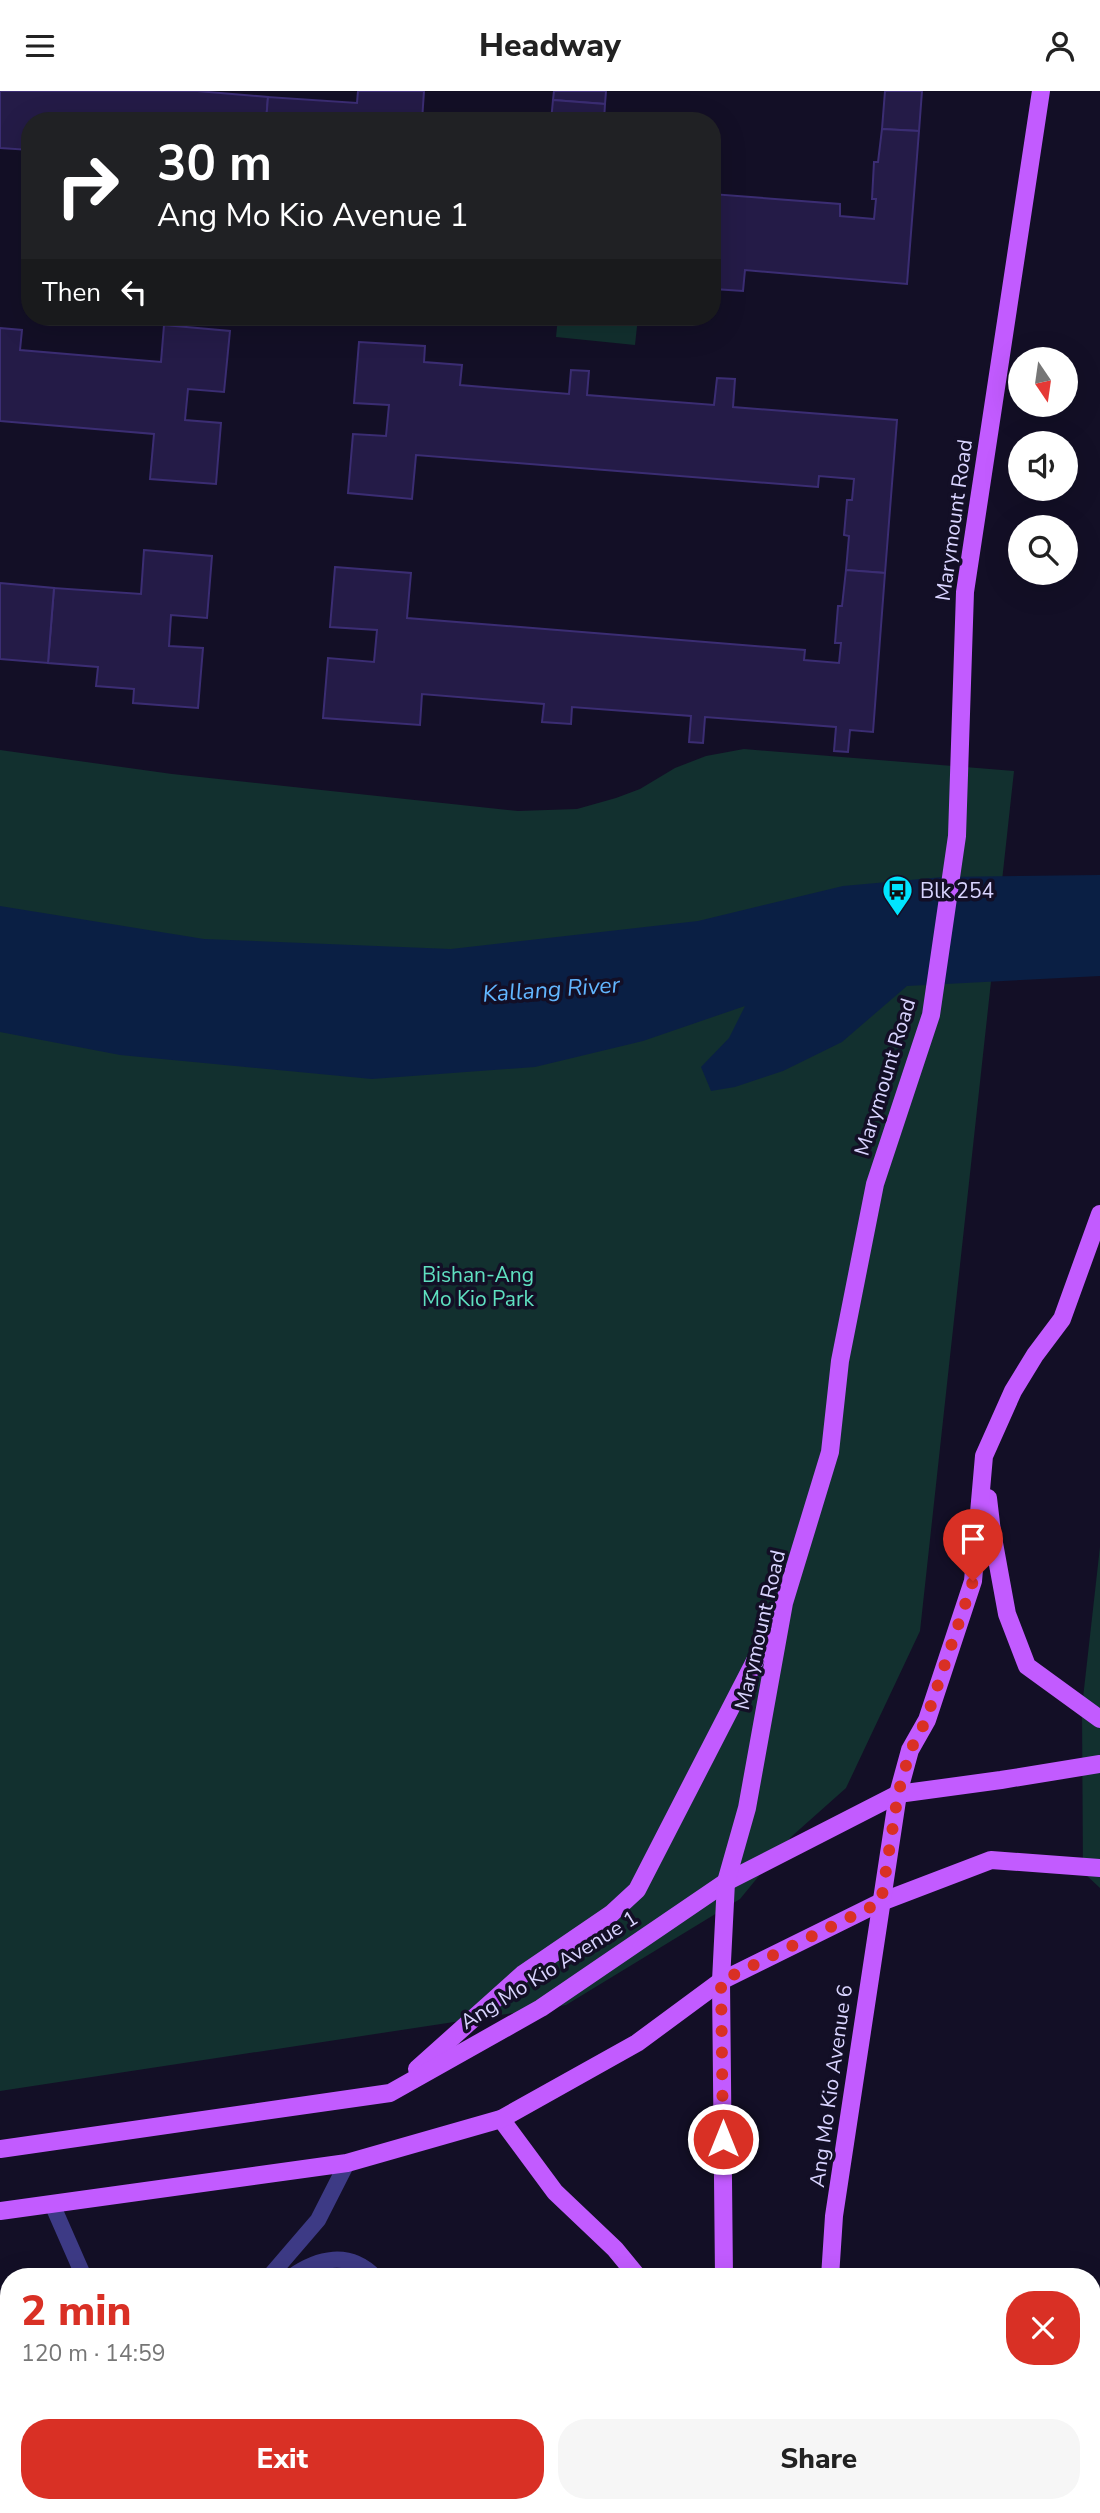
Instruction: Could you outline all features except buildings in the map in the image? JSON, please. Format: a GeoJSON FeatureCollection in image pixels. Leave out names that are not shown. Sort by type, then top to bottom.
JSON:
{"type":"FeatureCollection","features":[{"type":"Feature","properties":{"kind":"main road","name":"Marymount Road"},"geometry":{"type":"LineString","coordinates":[[721,1981],[726,1882],[747,1808],[785,1603],[830,1452],[840,1361],[876,1184],[930,1015],[957,836],[965,592],[1041,91]]}},
{"type":"Feature","properties":{"kind":"main road"},"geometry":{"type":"LineString","coordinates":[[881,1902],[898,1794],[910,1751],[926,1720],[973,1581],[984,1456],[1013,1391],[1062,1319],[1100,1214]]}},
{"type":"Feature","properties":{"kind":"main road"},"geometry":{"type":"LineString","coordinates":[[984,1456],[992,1532],[1007,1614],[1027,1666],[1100,1719]]}},
{"type":"Feature","properties":{"kind":"main road"},"geometry":{"type":"LineString","coordinates":[[390,2093],[523,1974],[611,1914],[637,1890],[785,1603]]}},
{"type":"Feature","properties":{"kind":"main road","name":"Ang Mo Kio Avenue 1"},"geometry":{"type":"LineString","coordinates":[[0,2149],[390,2093],[541,2008],[726,1882],[898,1794],[1100,1764]]}},
{"type":"Feature","properties":{"kind":"main road"},"geometry":{"type":"LineString","coordinates":[[0,2211],[346,2163],[501,2119],[637,2043],[721,1981],[881,1902],[990,1860],[1100,1868]]}},
{"type":"Feature","properties":{"kind":"main road","name":"Ang Mo Kio Avenue 6"},"geometry":{"type":"LineString","coordinates":[[831,2268],[834,2216],[881,1902]]}},
{"type":"Feature","properties":{"kind":"main road"},"geometry":{"type":"LineString","coordinates":[[721,1981],[724,2268]]}},
{"type":"Feature","properties":{"kind":"main road"},"geometry":{"type":"LineString","coordinates":[[501,2119],[555,2192],[615,2249],[631,2268]]}},
{"type":"Feature","properties":{"kind":"lane"},"geometry":{"type":"LineString","coordinates":[[277,2268],[318,2220],[346,2163]]}},
{"type":"Feature","properties":{"kind":"lane"},"geometry":{"type":"LineString","coordinates":[[52,2204],[80,2268]]}},
{"type":"Feature","properties":{"kind":"lane"},"geometry":{"type":"LineString","coordinates":[[303,2268],[309,2264],[338,2258],[364,2268]]}},
{"type":"Feature","properties":{"kind":"green space"},"geometry":{"type":"Polygon","coordinates":[[[557,326],[637,326],[635,345],[556,337],[557,326]]]}},
{"type":"Feature","properties":{"kind":"green space","name":"Bishan-Ang Mo Kio Park"},"geometry":{"type":"Polygon","coordinates":[[[744,749],[1014,771],[920,1631],[846,1788],[791,1837],[740,1899],[566,2005],[0,2091],[0,750],[172,774],[518,811],[577,809],[640,789],[675,768],[706,756],[744,749]]]}},
{"type":"Feature","properties":{"kind":"green space"},"geometry":{"type":"Polygon","coordinates":[[[1100,1547],[1100,1888],[1083,1872],[1082,1707],[1100,1547]]]}},
{"type":"Feature","properties":{"kind":"water","name":"Kallang River"},"geometry":{"type":"Polygon","coordinates":[[[1100,875],[1100,976],[907,986],[842,1042],[783,1071],[735,1087],[711,1091],[701,1067],[729,1038],[745,1006],[643,1041],[535,1067],[372,1079],[120,1055],[0,1032],[0,906],[204,939],[451,949],[698,921],[843,886],[943,877],[1100,875]]]}},
{"type":"Feature","properties":{"kind":"place","name":"Blk 254"},"geometry":{"type":"Point","coordinates":[897,918]}},
{"type":"Feature","properties":{"kind":"route"},"geometry":{"type":"LineString","coordinates":[[723,2139],[721,1981],[881,1902],[898,1794],[910,1751],[926,1720],[973,1581]]}}]}
